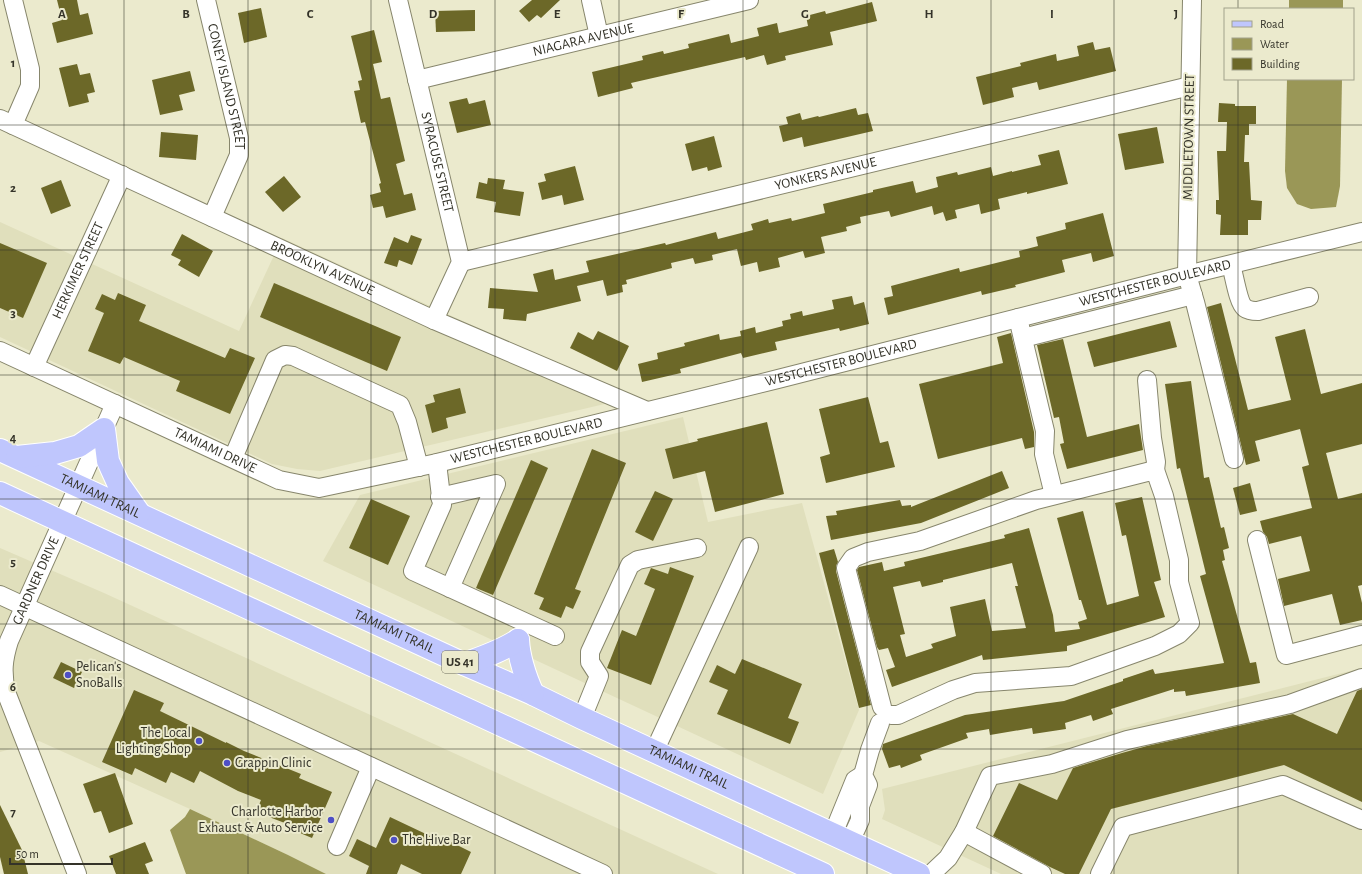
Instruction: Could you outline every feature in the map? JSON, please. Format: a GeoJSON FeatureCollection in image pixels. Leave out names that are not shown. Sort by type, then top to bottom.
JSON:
{"type":"FeatureCollection","features":[{"type":"Feature","properties":{"kind":"main road"},"geometry":{"type":"LineString","coordinates":[[8,453],[55,454],[79,446],[104,429],[108,461],[118,483],[140,514]]}},
{"type":"Feature","properties":{"kind":"main road","name":"TAMIAMI TRAIL"},"geometry":{"type":"LineString","coordinates":[[8,453],[464,664],[533,694],[654,752],[919,874]]}},
{"type":"Feature","properties":{"kind":"main road"},"geometry":{"type":"LineString","coordinates":[[0,493],[823,874]]}},
{"type":"Feature","properties":{"kind":"main road"},"geometry":{"type":"LineString","coordinates":[[464,664],[495,653],[509,646],[522,631]]}},
{"type":"Feature","properties":{"kind":"main road"},"geometry":{"type":"LineString","coordinates":[[522,631],[519,651],[524,676],[533,694]]}},
{"type":"Feature","properties":{"kind":"street"},"geometry":{"type":"LineString","coordinates":[[6,122],[30,86],[30,69],[13,0]]}},
{"type":"Feature","properties":{"kind":"street","name":"CONEY ISLAND STREET"},"geometry":{"type":"LineString","coordinates":[[206,0],[239,138],[239,155],[212,217]]}},
{"type":"Feature","properties":{"kind":"street","name":"SYRACUSE STREET"},"geometry":{"type":"LineString","coordinates":[[398,0],[461,262]]}},
{"type":"Feature","properties":{"kind":"street"},"geometry":{"type":"LineString","coordinates":[[591,0],[599,36]]}},
{"type":"Feature","properties":{"kind":"street","name":"NIAGARA AVENUE"},"geometry":{"type":"LineString","coordinates":[[417,80],[749,0]]}},
{"type":"Feature","properties":{"kind":"street","name":"MIDDLETOWN STREET"},"geometry":{"type":"LineString","coordinates":[[1192,0],[1187,275],[1234,459]]}},
{"type":"Feature","properties":{"kind":"street","name":"YONKERS AVENUE"},"geometry":{"type":"LineString","coordinates":[[461,262],[1190,86]]}},
{"type":"Feature","properties":{"kind":"street","name":"BROOKLYN AVENUE"},"geometry":{"type":"LineString","coordinates":[[6,122],[434,320],[647,411]]}},
{"type":"Feature","properties":{"kind":"street","name":"HERKIMER STREET"},"geometry":{"type":"LineString","coordinates":[[34,367],[122,176]]}},
{"type":"Feature","properties":{"kind":"street","name":"WESTCHESTER BOULEVARD"},"geometry":{"type":"LineString","coordinates":[[319,488],[437,463],[1362,232]]}},
{"type":"Feature","properties":{"kind":"street"},"geometry":{"type":"LineString","coordinates":[[434,320],[461,262]]}},
{"type":"Feature","properties":{"kind":"street"},"geometry":{"type":"LineString","coordinates":[[1231,265],[1241,302],[1244,308],[1251,311],[1258,311],[1309,297]]}},
{"type":"Feature","properties":{"kind":"street"},"geometry":{"type":"LineString","coordinates":[[1023,338],[1193,295]]}},
{"type":"Feature","properties":{"kind":"street"},"geometry":{"type":"LineString","coordinates":[[1018,318],[1045,431],[1044,454],[1054,495]]}},
{"type":"Feature","properties":{"kind":"street"},"geometry":{"type":"LineString","coordinates":[[0,351],[115,404]]}},
{"type":"Feature","properties":{"kind":"street"},"geometry":{"type":"LineString","coordinates":[[233,458],[275,360],[285,355],[293,356],[400,405],[407,422],[419,466]]}},
{"type":"Feature","properties":{"kind":"street"},"geometry":{"type":"LineString","coordinates":[[884,715],[898,715],[953,690],[975,683],[1070,676],[1155,646],[1179,634],[1190,623],[1179,582],[1179,560],[1164,496],[1155,470],[1156,462],[1152,438],[1147,380]]}},
{"type":"Feature","properties":{"kind":"street","name":"GARDNER DRIVE"},"geometry":{"type":"LineString","coordinates":[[76,874],[6,692],[3,675],[2,652],[9,641],[25,606],[115,404]]}},
{"type":"Feature","properties":{"kind":"street","name":"TAMIAMI DRIVE"},"geometry":{"type":"LineString","coordinates":[[115,404],[279,480],[319,488]]}},
{"type":"Feature","properties":{"kind":"street"},"geometry":{"type":"LineString","coordinates":[[437,463],[442,505],[413,571],[450,588],[522,631],[555,636]]}},
{"type":"Feature","properties":{"kind":"street"},"geometry":{"type":"LineString","coordinates":[[842,838],[860,820],[860,806],[868,785],[863,775],[870,750],[884,715],[846,568],[854,558],[868,552],[920,541],[1036,500],[1155,470]]}},
{"type":"Feature","properties":{"kind":"street"},"geometry":{"type":"LineString","coordinates":[[440,497],[496,484],[450,588]]}},
{"type":"Feature","properties":{"kind":"street"},"geometry":{"type":"LineString","coordinates":[[1257,540],[1286,655],[1362,635]]}},
{"type":"Feature","properties":{"kind":"street"},"geometry":{"type":"LineString","coordinates":[[654,752],[749,547]]}},
{"type":"Feature","properties":{"kind":"street"},"geometry":{"type":"LineString","coordinates":[[582,718],[599,676],[590,662],[590,652],[630,565],[638,560],[697,548]]}},
{"type":"Feature","properties":{"kind":"street"},"geometry":{"type":"LineString","coordinates":[[0,595],[604,874]]}},
{"type":"Feature","properties":{"kind":"street"},"geometry":{"type":"LineString","coordinates":[[931,874],[948,858],[964,832],[990,776],[1052,764],[1127,740],[1290,704],[1362,678]]}},
{"type":"Feature","properties":{"kind":"street"},"geometry":{"type":"LineString","coordinates":[[337,846],[371,767]]}},
{"type":"Feature","properties":{"kind":"street"},"geometry":{"type":"LineString","coordinates":[[1100,874],[1122,827],[1283,785],[1362,820]]}},
{"type":"Feature","properties":{"kind":"street"},"geometry":{"type":"LineString","coordinates":[[964,832],[1042,874]]}},
{"type":"Feature","properties":{"kind":"shaded area"},"geometry":{"type":"Polygon","coordinates":[[[0,222],[239,331],[282,238],[630,398],[320,471],[297,469],[272,464],[0,337],[0,222]]]}},
{"type":"Feature","properties":{"kind":"shaded area"},"geometry":{"type":"Polygon","coordinates":[[[683,417],[708,522],[802,503],[859,710],[823,794],[323,561],[360,495],[683,417]]]}},
{"type":"Feature","properties":{"kind":"shaded area"},"geometry":{"type":"Polygon","coordinates":[[[0,548],[104,593],[718,874],[326,874],[190,809],[39,741],[0,752],[0,548]]]}},
{"type":"Feature","properties":{"kind":"shaded area"},"geometry":{"type":"Polygon","coordinates":[[[1362,668],[1362,874],[1001,874],[882,819],[885,810],[882,789],[1362,668]]]}},
{"type":"Feature","properties":{"kind":"water"},"geometry":{"type":"Polygon","coordinates":[[[1289,0],[1343,0],[1343,8],[1289,8],[1289,0]]]}},
{"type":"Feature","properties":{"kind":"water"},"geometry":{"type":"Polygon","coordinates":[[[1287,80],[1342,80],[1340,186],[1336,207],[1311,209],[1297,204],[1287,188],[1285,171],[1287,80]]]}},
{"type":"Feature","properties":{"kind":"water"},"geometry":{"type":"Polygon","coordinates":[[[190,809],[326,874],[186,874],[170,830],[185,817],[190,809]]]}},
{"type":"Feature","properties":{"kind":"building"},"geometry":{"type":"Polygon","coordinates":[[[57,0],[77,0],[80,15],[88,13],[93,34],[57,43],[52,23],[62,20],[57,0]]]}},
{"type":"Feature","properties":{"kind":"building"},"geometry":{"type":"Polygon","coordinates":[[[532,0],[560,0],[541,18],[537,15],[529,22],[519,11],[532,0]]]}},
{"type":"Feature","properties":{"kind":"building"},"geometry":{"type":"Polygon","coordinates":[[[872,2],[877,21],[830,32],[833,45],[785,56],[786,60],[767,65],[764,55],[746,60],[745,57],[631,83],[633,88],[598,97],[592,72],[643,60],[642,56],[663,51],[664,54],[689,48],[688,44],[729,34],[731,43],[759,36],[757,28],[777,23],[779,33],[808,26],[806,16],[825,11],[826,14],[872,2]]]}},
{"type":"Feature","properties":{"kind":"building"},"geometry":{"type":"Polygon","coordinates":[[[261,8],[267,37],[244,43],[238,13],[261,8]]]}},
{"type":"Feature","properties":{"kind":"building"},"geometry":{"type":"Polygon","coordinates":[[[475,10],[475,31],[436,32],[435,11],[475,10]]]}},
{"type":"Feature","properties":{"kind":"building"},"geometry":{"type":"Polygon","coordinates":[[[374,30],[382,62],[373,64],[381,99],[390,97],[405,161],[396,164],[404,195],[412,193],[416,210],[386,218],[383,206],[373,208],[370,195],[381,192],[379,184],[381,183],[365,122],[361,123],[354,91],[360,90],[358,81],[362,80],[351,36],[374,30]]]}},
{"type":"Feature","properties":{"kind":"building"},"geometry":{"type":"Polygon","coordinates":[[[1093,42],[1095,50],[1110,47],[1116,71],[1039,90],[1037,82],[1012,88],[1014,97],[983,105],[976,77],[1021,66],[1020,63],[1056,54],[1057,61],[1079,56],[1077,46],[1093,42]]]}},
{"type":"Feature","properties":{"kind":"building"},"geometry":{"type":"Polygon","coordinates":[[[77,64],[80,75],[90,73],[95,92],[87,94],[89,102],[69,107],[59,68],[77,64]]]}},
{"type":"Feature","properties":{"kind":"building"},"geometry":{"type":"Polygon","coordinates":[[[190,71],[195,91],[179,95],[183,110],[160,115],[152,80],[190,71]]]}},
{"type":"Feature","properties":{"kind":"building"},"geometry":{"type":"Polygon","coordinates":[[[467,98],[469,104],[485,100],[491,125],[457,133],[449,102],[467,98]]]}},
{"type":"Feature","properties":{"kind":"building"},"geometry":{"type":"Polygon","coordinates":[[[1219,103],[1235,104],[1235,106],[1256,106],[1256,124],[1249,124],[1249,135],[1245,135],[1244,162],[1249,162],[1251,200],[1262,201],[1261,220],[1248,220],[1248,235],[1220,235],[1221,215],[1216,214],[1216,200],[1219,200],[1217,151],[1226,151],[1227,122],[1218,122],[1219,103]]]}},
{"type":"Feature","properties":{"kind":"building"},"geometry":{"type":"Polygon","coordinates":[[[856,108],[858,115],[868,113],[873,131],[804,147],[802,137],[783,142],[779,126],[788,124],[786,117],[800,113],[802,120],[856,108]]]}},
{"type":"Feature","properties":{"kind":"building"},"geometry":{"type":"Polygon","coordinates":[[[1157,127],[1164,163],[1125,170],[1118,134],[1157,127]]]}},
{"type":"Feature","properties":{"kind":"building"},"geometry":{"type":"Polygon","coordinates":[[[161,132],[198,135],[196,160],[159,157],[161,132]]]}},
{"type":"Feature","properties":{"kind":"building"},"geometry":{"type":"Polygon","coordinates":[[[714,136],[722,167],[708,171],[707,167],[692,171],[685,144],[714,136]]]}},
{"type":"Feature","properties":{"kind":"building"},"geometry":{"type":"Polygon","coordinates":[[[1059,150],[1068,184],[998,199],[1000,209],[981,214],[979,204],[955,210],[957,218],[946,221],[943,212],[934,215],[932,206],[891,217],[889,211],[860,217],[861,223],[846,227],[847,231],[821,237],[825,253],[805,258],[803,251],[778,258],[780,267],[759,272],[757,262],[741,266],[737,249],[712,255],[713,260],[695,264],[693,258],[671,263],[672,268],[626,280],[627,284],[622,285],[623,292],[607,296],[603,280],[577,286],[581,301],[527,314],[526,321],[503,319],[504,309],[488,308],[490,288],[538,292],[533,274],[553,269],[555,280],[589,272],[586,261],[665,243],[666,245],[716,232],[718,239],[753,230],[751,224],[768,219],[769,223],[791,218],[792,221],[825,213],[823,204],[913,181],[916,193],[938,187],[936,177],[957,172],[958,175],[991,167],[993,176],[1012,172],[1041,165],[1038,155],[1059,150]]]}},
{"type":"Feature","properties":{"kind":"building"},"geometry":{"type":"Polygon","coordinates":[[[575,166],[584,200],[564,205],[562,195],[542,200],[538,183],[546,181],[544,174],[575,166]]]}},
{"type":"Feature","properties":{"kind":"building"},"geometry":{"type":"Polygon","coordinates":[[[284,176],[301,197],[283,212],[265,192],[284,176]]]}},
{"type":"Feature","properties":{"kind":"building"},"geometry":{"type":"Polygon","coordinates":[[[488,178],[505,180],[503,189],[524,192],[520,216],[494,212],[496,202],[476,198],[479,182],[487,184],[488,178]]]}},
{"type":"Feature","properties":{"kind":"building"},"geometry":{"type":"Polygon","coordinates":[[[61,180],[71,206],[51,214],[41,188],[61,180]]]}},
{"type":"Feature","properties":{"kind":"building"},"geometry":{"type":"Polygon","coordinates":[[[1103,213],[1114,256],[1093,262],[1091,253],[1062,260],[1065,272],[1015,285],[1016,287],[982,295],[981,291],[888,315],[884,298],[893,296],[891,286],[959,268],[960,272],[1020,257],[1019,251],[1038,246],[1036,237],[1066,229],[1065,223],[1103,213]]]}},
{"type":"Feature","properties":{"kind":"building"},"geometry":{"type":"Polygon","coordinates":[[[182,234],[213,251],[199,277],[178,265],[181,260],[171,255],[182,234]]]}},
{"type":"Feature","properties":{"kind":"building"},"geometry":{"type":"Polygon","coordinates":[[[411,235],[422,239],[412,265],[399,260],[397,267],[384,263],[394,237],[408,243],[411,235]]]}},
{"type":"Feature","properties":{"kind":"building"},"geometry":{"type":"Polygon","coordinates":[[[0,243],[47,263],[23,318],[0,308],[0,243]]]}},
{"type":"Feature","properties":{"kind":"building"},"geometry":{"type":"Polygon","coordinates":[[[274,283],[401,337],[387,371],[260,317],[274,283]]]}},
{"type":"Feature","properties":{"kind":"building"},"geometry":{"type":"Polygon","coordinates":[[[118,293],[146,305],[139,321],[225,358],[230,348],[255,358],[230,414],[176,391],[180,381],[124,357],[120,364],[88,351],[104,313],[95,309],[102,294],[115,300],[118,293]]]}},
{"type":"Feature","properties":{"kind":"building"},"geometry":{"type":"Polygon","coordinates":[[[852,296],[854,305],[864,302],[869,324],[840,331],[839,328],[775,342],[777,350],[743,358],[741,353],[680,369],[681,373],[642,382],[638,364],[658,359],[657,353],[685,346],[684,343],[719,334],[720,340],[741,336],[740,331],[755,327],[756,333],[783,326],[782,321],[791,319],[790,314],[802,311],[803,316],[834,309],[832,300],[852,296]]]}},
{"type":"Feature","properties":{"kind":"building"},"geometry":{"type":"Polygon","coordinates":[[[1221,303],[1248,410],[1291,400],[1275,337],[1305,329],[1321,394],[1362,383],[1362,444],[1326,453],[1338,499],[1362,493],[1362,585],[1358,586],[1362,603],[1362,620],[1340,625],[1332,594],[1284,606],[1278,579],[1310,571],[1301,536],[1269,544],[1267,537],[1263,532],[1260,521],[1312,508],[1302,467],[1309,465],[1300,429],[1255,441],[1260,461],[1246,465],[1207,307],[1221,303]]]}},
{"type":"Feature","properties":{"kind":"building"},"geometry":{"type":"Polygon","coordinates":[[[1170,321],[1177,347],[1094,367],[1087,342],[1170,321]]]}},
{"type":"Feature","properties":{"kind":"building"},"geometry":{"type":"Polygon","coordinates":[[[598,331],[629,346],[617,371],[570,348],[578,332],[593,340],[598,331]]]}},
{"type":"Feature","properties":{"kind":"building"},"geometry":{"type":"Polygon","coordinates":[[[1011,333],[1034,432],[1034,447],[1025,449],[1022,438],[938,459],[919,384],[1003,363],[997,337],[1011,333]]]}},
{"type":"Feature","properties":{"kind":"building"},"geometry":{"type":"Polygon","coordinates":[[[1063,339],[1087,437],[1139,424],[1143,450],[1067,469],[1060,444],[1064,443],[1059,417],[1054,418],[1037,345],[1063,339]]]}},
{"type":"Feature","properties":{"kind":"building"},"geometry":{"type":"Polygon","coordinates":[[[1191,381],[1204,478],[1209,477],[1221,528],[1224,527],[1229,548],[1223,550],[1225,560],[1222,561],[1250,663],[1256,662],[1260,683],[1186,696],[1185,691],[1174,692],[1174,689],[1111,709],[1113,714],[1093,721],[1091,715],[1065,723],[1066,729],[1033,734],[1032,728],[990,735],[989,729],[966,733],[968,738],[920,755],[922,760],[901,768],[900,765],[889,768],[882,749],[883,744],[965,715],[1064,701],[1153,669],[1155,674],[1224,663],[1200,576],[1206,574],[1180,468],[1177,469],[1165,384],[1191,381]]]}},
{"type":"Feature","properties":{"kind":"building"},"geometry":{"type":"Polygon","coordinates":[[[460,388],[466,413],[446,418],[448,428],[432,433],[425,405],[435,402],[433,395],[460,388]]]}},
{"type":"Feature","properties":{"kind":"building"},"geometry":{"type":"Polygon","coordinates":[[[868,397],[880,443],[888,441],[895,467],[826,483],[820,457],[830,454],[819,409],[868,397]]]}},
{"type":"Feature","properties":{"kind":"building"},"geometry":{"type":"Polygon","coordinates":[[[767,422],[784,494],[715,512],[705,471],[673,479],[665,449],[698,441],[697,439],[767,422]]]}},
{"type":"Feature","properties":{"kind":"building"},"geometry":{"type":"Polygon","coordinates":[[[592,449],[626,463],[575,589],[581,591],[573,609],[566,606],[561,618],[539,609],[544,598],[534,594],[592,449]]]}},
{"type":"Feature","properties":{"kind":"building"},"geometry":{"type":"Polygon","coordinates":[[[531,460],[548,468],[493,595],[476,588],[531,460]]]}},
{"type":"Feature","properties":{"kind":"building"},"geometry":{"type":"Polygon","coordinates":[[[1002,471],[1009,488],[921,523],[831,540],[826,516],[837,515],[836,511],[900,500],[902,506],[911,505],[911,507],[1002,471]]]}},
{"type":"Feature","properties":{"kind":"building"},"geometry":{"type":"Polygon","coordinates":[[[1250,483],[1257,511],[1240,515],[1233,488],[1250,483]]]}},
{"type":"Feature","properties":{"kind":"building"},"geometry":{"type":"Polygon","coordinates":[[[655,491],[673,499],[653,541],[635,532],[655,491]]]}},
{"type":"Feature","properties":{"kind":"building"},"geometry":{"type":"Polygon","coordinates":[[[1142,497],[1161,580],[1154,582],[1165,617],[1067,646],[1067,651],[983,660],[982,655],[892,687],[886,670],[895,667],[888,648],[879,650],[877,647],[857,570],[859,567],[882,562],[884,571],[905,566],[904,562],[1005,538],[1004,535],[1029,528],[1053,615],[1055,632],[1080,629],[1078,622],[1087,619],[1081,600],[1079,600],[1057,518],[1083,511],[1107,605],[1139,596],[1126,535],[1122,536],[1115,503],[1142,497]],[[1012,563],[943,580],[943,582],[922,587],[920,581],[893,587],[905,634],[900,635],[906,657],[933,648],[931,644],[956,636],[950,607],[985,599],[992,631],[1026,628],[1015,586],[1018,586],[1012,563]]]}},
{"type":"Feature","properties":{"kind":"building"},"geometry":{"type":"Polygon","coordinates":[[[371,499],[410,516],[388,565],[349,548],[371,499]]]}},
{"type":"Feature","properties":{"kind":"building"},"geometry":{"type":"Polygon","coordinates":[[[834,549],[838,562],[836,571],[871,705],[859,708],[819,553],[834,549]]]}},
{"type":"Feature","properties":{"kind":"building"},"geometry":{"type":"Polygon","coordinates":[[[670,567],[694,576],[651,685],[607,668],[622,630],[636,636],[655,589],[644,584],[651,568],[668,574],[670,567]]]}},
{"type":"Feature","properties":{"kind":"building"},"geometry":{"type":"Polygon","coordinates":[[[742,659],[802,684],[788,718],[799,722],[790,744],[717,714],[728,690],[709,682],[717,665],[735,674],[742,659]]]}},
{"type":"Feature","properties":{"kind":"building","name":"Pelican's SnoBalls"},"geometry":{"type":"Polygon","coordinates":[[[61,662],[82,672],[74,688],[53,678],[61,662]]]}},
{"type":"Feature","properties":{"kind":"building"},"geometry":{"type":"Polygon","coordinates":[[[1362,689],[1362,802],[1284,765],[1111,809],[1079,874],[1065,874],[993,836],[1019,783],[1057,800],[1073,768],[1147,746],[1293,714],[1337,734],[1357,691],[1362,689]]]}},
{"type":"Feature","properties":{"kind":"building"},"geometry":{"type":"Polygon","coordinates":[[[134,690],[164,703],[160,711],[226,743],[301,774],[299,778],[332,792],[312,838],[288,828],[290,825],[256,812],[261,800],[238,791],[200,771],[194,783],[171,772],[166,783],[135,768],[132,775],[102,762],[134,690]]]}},
{"type":"Feature","properties":{"kind":"building"},"geometry":{"type":"Polygon","coordinates":[[[115,773],[133,824],[109,833],[101,811],[94,813],[83,784],[115,773]]]}},
{"type":"Feature","properties":{"kind":"building"},"geometry":{"type":"Polygon","coordinates":[[[0,805],[22,850],[28,874],[4,874],[0,857],[0,805]]]}},
{"type":"Feature","properties":{"kind":"building"},"geometry":{"type":"Polygon","coordinates":[[[390,817],[447,844],[449,841],[471,852],[461,874],[422,874],[401,864],[397,874],[366,874],[369,866],[349,856],[357,839],[376,848],[390,817]]]}},
{"type":"Feature","properties":{"kind":"building"},"geometry":{"type":"Polygon","coordinates":[[[145,842],[153,861],[145,864],[149,874],[116,874],[109,856],[145,842]]]}},
{"type":"Feature","properties":{"kind":"place","name":"Pelican's SnoBalls"},"geometry":{"type":"Point","coordinates":[68,675]}},
{"type":"Feature","properties":{"kind":"place","name":"The Local Lighting Shop"},"geometry":{"type":"Point","coordinates":[199,741]}},
{"type":"Feature","properties":{"kind":"place","name":"Grappin Clinic"},"geometry":{"type":"Point","coordinates":[227,763]}},
{"type":"Feature","properties":{"kind":"place","name":"Charlotte Harbor Exhaust & Auto Service"},"geometry":{"type":"Point","coordinates":[331,820]}},
{"type":"Feature","properties":{"kind":"place","name":"The Hive Bar"},"geometry":{"type":"Point","coordinates":[394,840]}}]}
